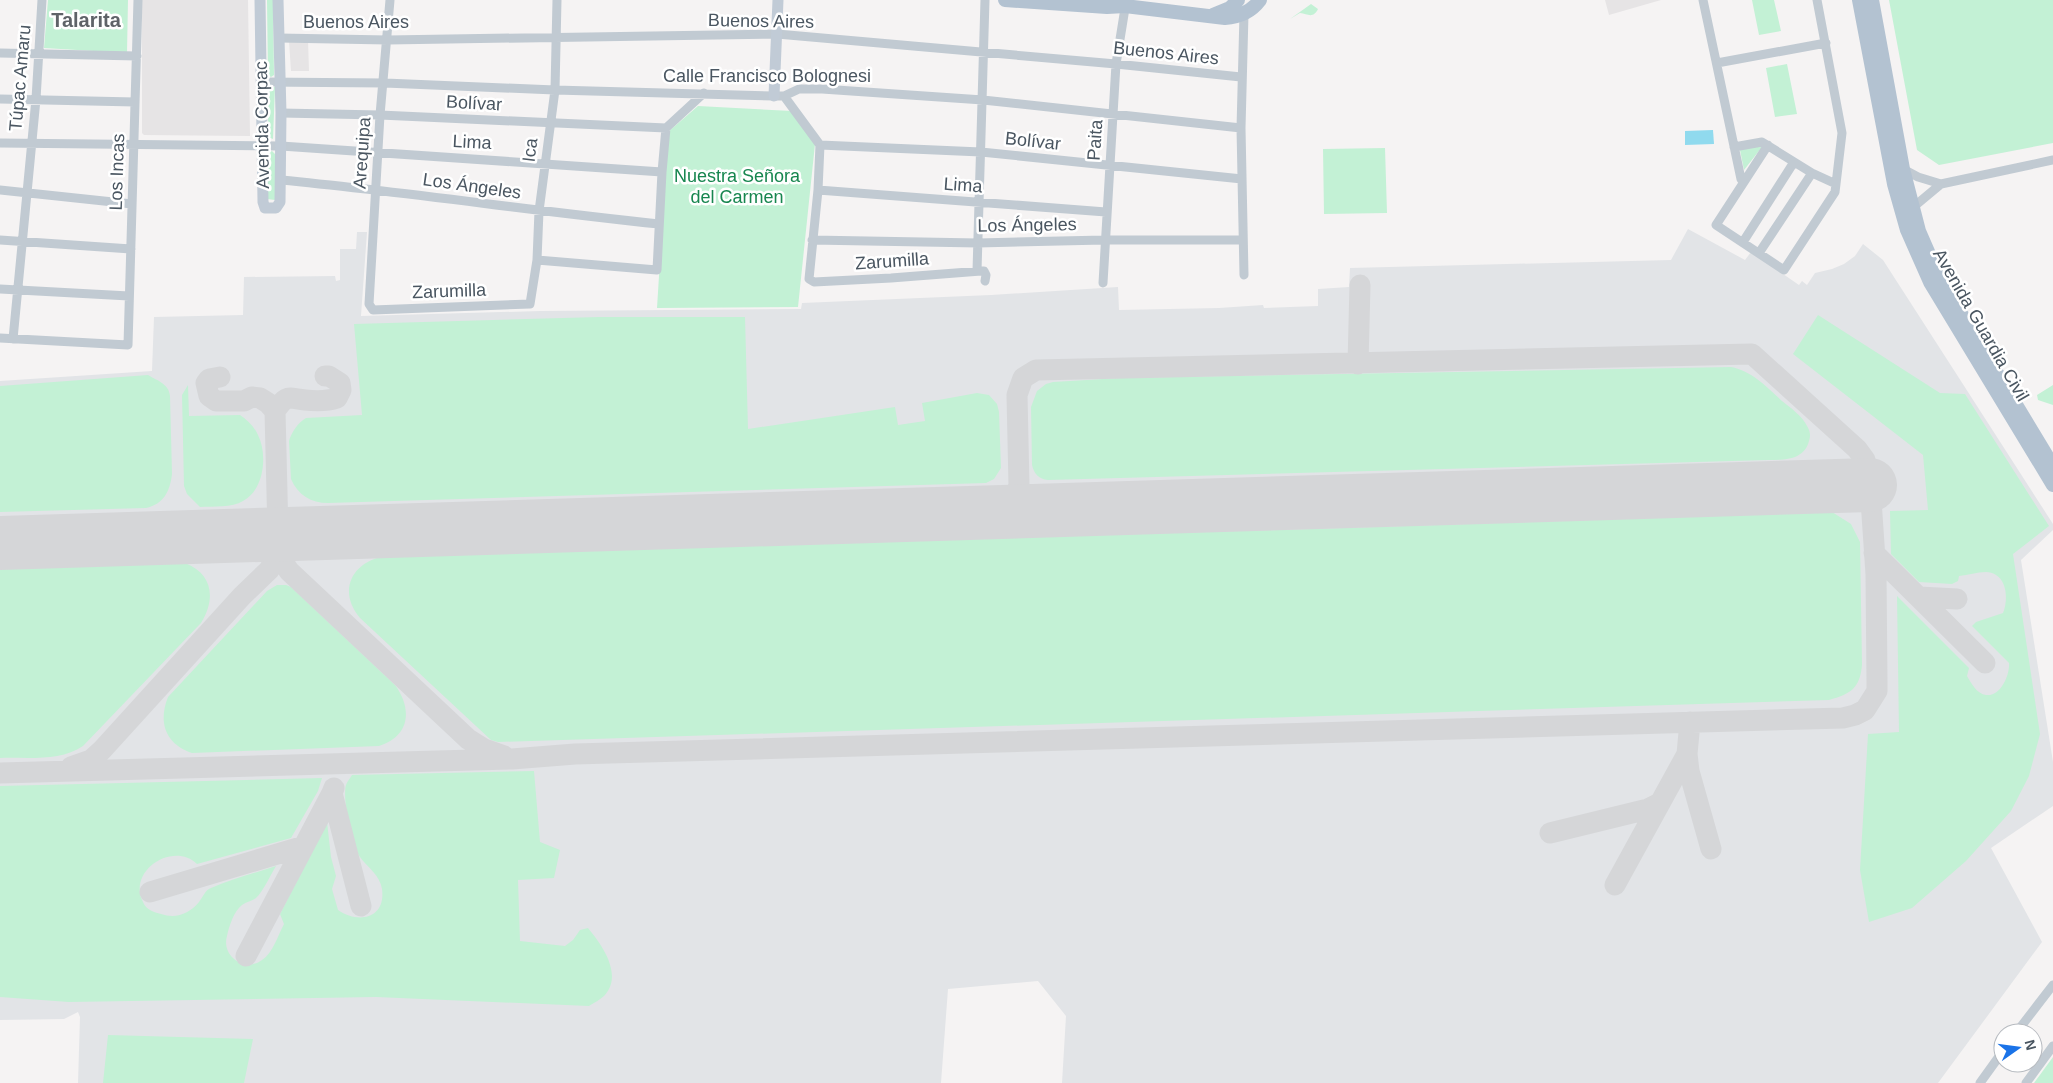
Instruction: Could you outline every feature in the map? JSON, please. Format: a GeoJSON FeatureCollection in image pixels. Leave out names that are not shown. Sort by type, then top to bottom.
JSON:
{"type":"FeatureCollection","features":[{"type":"Feature","properties":{"kind":"main road"},"geometry":{"type":"LineString","coordinates":[[1005,0],[1107,7],[1121,2],[1208,17],[1235,18],[1254,7],[1260,0]]}},
{"type":"Feature","properties":{"kind":"main road"},"geometry":{"type":"LineString","coordinates":[[1208,17],[1230,8],[1238,0]]}},
{"type":"Feature","properties":{"kind":"main road","name":"Avenida Guardia Civil"},"geometry":{"type":"LineString","coordinates":[[1859,0],[1894,184],[1907,211]]}},
{"type":"Feature","properties":{"kind":"main road","name":"Avenida Guardia Civil"},"geometry":{"type":"LineString","coordinates":[[1872,0],[1903,169],[1907,230],[1930,282],[2053,466]]}},
{"type":"Feature","properties":{"kind":"main road","name":"Avenida Guardia Civil"},"geometry":{"type":"LineString","coordinates":[[2012,407],[2053,485]]}},
{"type":"Feature","properties":{"kind":"street","name":"Túpac Amaru"},"geometry":{"type":"LineString","coordinates":[[13,338],[36,99],[42,0]]}},
{"type":"Feature","properties":{"kind":"street","name":"Los Incas"},"geometry":{"type":"LineString","coordinates":[[13,338],[128,345],[138,0]]}},
{"type":"Feature","properties":{"kind":"street","name":"Avenida Corpac"},"geometry":{"type":"LineString","coordinates":[[260,0],[263,82],[263,202],[265,208],[272,210],[279,205],[281,180],[278,0]]}},
{"type":"Feature","properties":{"kind":"street","name":"Arequipa"},"geometry":{"type":"LineString","coordinates":[[370,308],[380,115],[385,83],[390,0]]}},
{"type":"Feature","properties":{"kind":"street","name":"Ica"},"geometry":{"type":"LineString","coordinates":[[530,304],[537,260],[539,212],[555,90],[557,0]]}},
{"type":"Feature","properties":{"kind":"street"},"geometry":{"type":"LineString","coordinates":[[778,0],[779,96],[820,145],[818,190],[812,240]]}},
{"type":"Feature","properties":{"kind":"street"},"geometry":{"type":"LineString","coordinates":[[985,0],[978,243],[978,272],[985,272],[985,281]]}},
{"type":"Feature","properties":{"kind":"street"},"geometry":{"type":"LineString","coordinates":[[1704,0],[1743,182]]}},
{"type":"Feature","properties":{"kind":"street"},"geometry":{"type":"LineString","coordinates":[[1768,145],[1716,225],[1784,270],[1835,192],[1836,184],[1842,133],[1817,0]]}},
{"type":"Feature","properties":{"kind":"street","name":"Paita"},"geometry":{"type":"LineString","coordinates":[[1103,283],[1104,240],[1121,2]]}},
{"type":"Feature","properties":{"kind":"street"},"geometry":{"type":"LineString","coordinates":[[1244,14],[1240,128],[1244,275]]}},
{"type":"Feature","properties":{"kind":"street","name":"Buenos Aires"},"geometry":{"type":"LineString","coordinates":[[279,38],[388,40],[778,34],[1241,77]]}},
{"type":"Feature","properties":{"kind":"street"},"geometry":{"type":"LineString","coordinates":[[1717,63],[1826,43]]}},
{"type":"Feature","properties":{"kind":"street"},"geometry":{"type":"LineString","coordinates":[[0,53],[40,52],[137,56]]}},
{"type":"Feature","properties":{"kind":"street","name":"Calle Francisco Bolognesi"},"geometry":{"type":"LineString","coordinates":[[263,82],[385,83],[779,96],[799,89],[822,89],[983,100],[1240,128]]}},
{"type":"Feature","properties":{"kind":"street"},"geometry":{"type":"LineString","coordinates":[[537,260],[656,270],[666,128],[704,93]]}},
{"type":"Feature","properties":{"kind":"street"},"geometry":{"type":"LineString","coordinates":[[0,99],[135,102]]}},
{"type":"Feature","properties":{"kind":"street","name":"Bolívar"},"geometry":{"type":"LineString","coordinates":[[281,113],[380,115],[666,128]]}},
{"type":"Feature","properties":{"kind":"street"},"geometry":{"type":"LineString","coordinates":[[1734,146],[1762,142],[1794,162],[1836,184]]}},
{"type":"Feature","properties":{"kind":"street","name":"Lima"},"geometry":{"type":"LineString","coordinates":[[0,143],[281,146],[545,162],[662,172]]}},
{"type":"Feature","properties":{"kind":"street","name":"Bolívar"},"geometry":{"type":"LineString","coordinates":[[820,145],[981,152],[1242,179]]}},
{"type":"Feature","properties":{"kind":"street"},"geometry":{"type":"LineString","coordinates":[[1907,211],[1941,184],[2053,160]]}},
{"type":"Feature","properties":{"kind":"street"},"geometry":{"type":"LineString","coordinates":[[1743,242],[1794,162]]}},
{"type":"Feature","properties":{"kind":"street"},"geometry":{"type":"LineString","coordinates":[[1903,169],[1918,177],[1941,184]]}},
{"type":"Feature","properties":{"kind":"street"},"geometry":{"type":"LineString","coordinates":[[1759,253],[1812,172]]}},
{"type":"Feature","properties":{"kind":"street","name":"Los Ángeles"},"geometry":{"type":"LineString","coordinates":[[281,180],[376,189],[539,212],[659,224]]}},
{"type":"Feature","properties":{"kind":"street"},"geometry":{"type":"LineString","coordinates":[[0,190],[132,204]]}},
{"type":"Feature","properties":{"kind":"street","name":"Lima"},"geometry":{"type":"LineString","coordinates":[[818,190],[1106,212]]}},
{"type":"Feature","properties":{"kind":"street"},"geometry":{"type":"LineString","coordinates":[[0,240],[131,249]]}},
{"type":"Feature","properties":{"kind":"street","name":"Los Ángeles"},"geometry":{"type":"LineString","coordinates":[[812,240],[978,243],[1104,240],[1242,240]]}},
{"type":"Feature","properties":{"kind":"street","name":"Zarumilla"},"geometry":{"type":"LineString","coordinates":[[812,240],[809,279],[814,282],[978,272]]}},
{"type":"Feature","properties":{"kind":"street"},"geometry":{"type":"LineString","coordinates":[[0,289],[130,296]]}},
{"type":"Feature","properties":{"kind":"street","name":"Zarumilla"},"geometry":{"type":"LineString","coordinates":[[370,308],[373,310],[530,304]]}},
{"type":"Feature","properties":{"kind":"street"},"geometry":{"type":"LineString","coordinates":[[0,338],[13,338]]}},
{"type":"Feature","properties":{"kind":"street"},"geometry":{"type":"LineString","coordinates":[[2025,1023],[2052,991]]}},
{"type":"Feature","properties":{"kind":"street"},"geometry":{"type":"LineString","coordinates":[[2026,1083],[2053,1046]]}},
{"type":"Feature","properties":{"kind":"street"},"geometry":{"type":"LineString","coordinates":[[1980,1083],[1993,1065]]}},
{"type":"Feature","properties":{"kind":"shaded area"},"geometry":{"type":"Polygon","coordinates":[[[142,0],[248,0],[250,136],[144,135],[142,133],[142,0]]]}},
{"type":"Feature","properties":{"kind":"shaded area"},"geometry":{"type":"Polygon","coordinates":[[[1605,0],[1661,0],[1609,15],[1605,0]]]}},
{"type":"Feature","properties":{"kind":"shaded area"},"geometry":{"type":"Polygon","coordinates":[[[308,40],[309,71],[291,71],[289,41],[308,40]]]}},
{"type":"Feature","properties":{"kind":"shaded area"},"geometry":{"type":"Polygon","coordinates":[[[1688,229],[1745,260],[1751,252],[1799,285],[1802,281],[1807,285],[1815,273],[1844,264],[1855,256],[1863,244],[1883,260],[2053,524],[2053,530],[2021,560],[2053,762],[2053,806],[1991,848],[2042,942],[1938,1083],[1062,1083],[1066,1016],[1038,981],[948,989],[941,1083],[78,1083],[80,1017],[78,1012],[64,1019],[0,1020],[0,381],[152,371],[154,317],[243,315],[244,277],[335,276],[336,281],[340,280],[340,249],[356,249],[357,232],[367,232],[361,316],[540,311],[801,309],[802,303],[991,295],[1118,287],[1119,310],[1263,305],[1264,308],[1318,306],[1318,289],[1349,287],[1350,268],[1671,260],[1688,229]]]}},
{"type":"Feature","properties":{"kind":"green space"},"geometry":{"type":"Polygon","coordinates":[[[48,0],[128,0],[127,53],[44,48],[48,0]]]}},
{"type":"Feature","properties":{"kind":"green space"},"geometry":{"type":"Polygon","coordinates":[[[267,0],[273,0],[274,75],[271,77],[268,75],[267,0]]]}},
{"type":"Feature","properties":{"kind":"green space"},"geometry":{"type":"Polygon","coordinates":[[[1752,0],[1774,0],[1781,31],[1759,35],[1752,0]]]}},
{"type":"Feature","properties":{"kind":"green space"},"geometry":{"type":"Polygon","coordinates":[[[1889,0],[2053,0],[2053,143],[1939,165],[1917,150],[1889,0]]]}},
{"type":"Feature","properties":{"kind":"green space"},"geometry":{"type":"Polygon","coordinates":[[[1311,4],[1318,9],[1314,14],[1300,13],[1290,19],[1311,4]]]}},
{"type":"Feature","properties":{"kind":"green space"},"geometry":{"type":"Polygon","coordinates":[[[1787,64],[1797,114],[1775,117],[1766,68],[1787,64]]]}},
{"type":"Feature","properties":{"kind":"green space"},"geometry":{"type":"Polygon","coordinates":[[[268,86],[275,87],[273,139],[268,137],[268,86]]]}},
{"type":"Feature","properties":{"kind":"green space","name":"Nuestra Señora del Carmen"},"geometry":{"type":"Polygon","coordinates":[[[698,106],[792,111],[815,144],[798,307],[657,308],[668,132],[698,106]]]}},
{"type":"Feature","properties":{"kind":"green space"},"geometry":{"type":"Polygon","coordinates":[[[1760,145],[1762,147],[1744,170],[1740,150],[1760,145]]]}},
{"type":"Feature","properties":{"kind":"green space"},"geometry":{"type":"Polygon","coordinates":[[[1385,148],[1387,213],[1324,214],[1323,149],[1385,148]]]}},
{"type":"Feature","properties":{"kind":"green space"},"geometry":{"type":"Polygon","coordinates":[[[272,151],[275,154],[275,200],[267,199],[268,153],[272,151]]]}},
{"type":"Feature","properties":{"kind":"green space"},"geometry":{"type":"Polygon","coordinates":[[[1818,315],[1940,393],[1965,394],[2049,526],[2013,554],[2040,734],[2029,776],[2011,811],[1966,861],[1912,908],[1869,922],[1860,870],[1868,734],[1899,732],[1897,596],[1969,668],[1967,676],[1977,690],[1983,694],[1991,695],[2004,684],[2009,663],[1972,626],[1976,622],[2003,613],[2006,594],[2002,581],[1993,573],[1986,572],[1959,576],[1958,581],[1952,584],[1919,582],[1891,554],[1890,511],[1928,510],[1923,455],[1793,354],[1818,315]]]}},
{"type":"Feature","properties":{"kind":"green space"},"geometry":{"type":"Polygon","coordinates":[[[599,317],[745,317],[748,429],[895,407],[898,425],[925,421],[922,403],[977,393],[989,395],[997,404],[999,412],[1001,468],[994,479],[986,483],[328,503],[311,500],[301,494],[294,485],[291,479],[289,441],[298,425],[306,418],[362,415],[354,324],[599,317]]]}},
{"type":"Feature","properties":{"kind":"green space"},"geometry":{"type":"Polygon","coordinates":[[[1731,367],[1746,372],[1759,380],[1802,419],[1810,435],[1803,452],[1793,458],[1774,460],[1048,480],[1037,476],[1032,465],[1031,407],[1037,391],[1046,384],[1053,382],[1120,378],[1731,367]]]}},
{"type":"Feature","properties":{"kind":"green space"},"geometry":{"type":"Polygon","coordinates":[[[148,375],[168,388],[170,396],[172,474],[170,486],[162,500],[146,508],[0,512],[0,386],[148,375]]]}},
{"type":"Feature","properties":{"kind":"green space"},"geometry":{"type":"Polygon","coordinates":[[[188,385],[189,416],[240,415],[258,435],[263,452],[260,481],[250,496],[239,503],[228,506],[200,507],[187,494],[184,486],[182,395],[188,385]]]}},
{"type":"Feature","properties":{"kind":"green space"},"geometry":{"type":"Polygon","coordinates":[[[2053,385],[2053,405],[2038,400],[2037,395],[2053,385]]]}},
{"type":"Feature","properties":{"kind":"green space"},"geometry":{"type":"Polygon","coordinates":[[[1832,512],[1851,524],[1860,542],[1862,665],[1859,679],[1853,689],[1829,700],[498,742],[491,740],[360,618],[353,608],[349,588],[357,571],[364,564],[386,556],[1832,512]]]}},
{"type":"Feature","properties":{"kind":"green space"},"geometry":{"type":"Polygon","coordinates":[[[185,563],[201,574],[209,588],[209,605],[201,623],[83,746],[54,757],[0,758],[0,568],[185,563]]]}},
{"type":"Feature","properties":{"kind":"green space"},"geometry":{"type":"Polygon","coordinates":[[[277,585],[291,587],[395,685],[401,694],[406,712],[403,728],[390,741],[379,746],[192,753],[175,744],[170,738],[164,723],[165,706],[168,697],[267,591],[277,585]]]}},
{"type":"Feature","properties":{"kind":"green space"},"geometry":{"type":"Polygon","coordinates":[[[534,771],[540,842],[560,850],[554,878],[518,880],[520,941],[565,946],[573,940],[580,930],[588,928],[604,951],[611,969],[612,978],[610,987],[605,995],[589,1006],[376,997],[69,1002],[0,997],[0,786],[322,778],[318,791],[291,838],[197,864],[187,858],[176,856],[165,858],[147,870],[141,880],[140,891],[146,907],[161,914],[177,916],[191,910],[209,889],[276,866],[259,895],[242,905],[232,919],[229,928],[226,943],[231,956],[249,965],[262,960],[272,948],[284,924],[280,914],[327,822],[331,857],[336,876],[332,889],[338,910],[354,917],[362,917],[375,913],[380,907],[382,899],[381,884],[376,875],[360,857],[354,843],[349,822],[345,792],[346,784],[352,775],[534,771]]]}},
{"type":"Feature","properties":{"kind":"green space"},"geometry":{"type":"Polygon","coordinates":[[[108,1035],[253,1039],[244,1083],[103,1083],[108,1035]]]}},
{"type":"Feature","properties":{"kind":"green space"},"geometry":{"type":"Polygon","coordinates":[[[2053,1057],[2053,1083],[2034,1083],[2053,1057]]]}},
{"type":"Feature","properties":{"kind":"water"},"geometry":{"type":"Polygon","coordinates":[[[1713,130],[1714,144],[1685,145],[1685,131],[1713,130]]]}},
{"type":"Feature","properties":{"kind":"taxiway"},"geometry":{"type":"LineString","coordinates":[[1358,364],[1360,285]]}},
{"type":"Feature","properties":{"kind":"taxiway"},"geometry":{"type":"LineString","coordinates":[[0,773],[512,759],[575,754],[1843,718],[1865,710],[1877,691],[1876,574],[1870,485],[1865,460],[1857,449],[1752,354],[1036,370],[1023,378],[1017,395],[1019,486],[1024,499],[1035,511]]}},
{"type":"Feature","properties":{"kind":"taxiway"},"geometry":{"type":"LineString","coordinates":[[275,411],[288,398],[317,401],[337,398],[341,390],[340,383],[329,376],[325,376]]}},
{"type":"Feature","properties":{"kind":"taxiway"},"geometry":{"type":"LineString","coordinates":[[71,767],[91,760],[102,750],[242,596],[269,570],[278,554],[275,411],[260,398],[252,397],[244,401],[216,401],[209,396],[206,383],[209,379],[220,377]]}},
{"type":"Feature","properties":{"kind":"taxiway"},"geometry":{"type":"LineString","coordinates":[[996,512],[1013,500],[1019,486]]}},
{"type":"Feature","properties":{"kind":"taxiway"},"geometry":{"type":"LineString","coordinates":[[1874,553],[1985,663]]}},
{"type":"Feature","properties":{"kind":"taxiway"},"geometry":{"type":"LineString","coordinates":[[278,554],[289,571],[468,739],[484,749],[504,756]]}},
{"type":"Feature","properties":{"kind":"taxiway"},"geometry":{"type":"LineString","coordinates":[[1919,597],[1957,599]]}},
{"type":"Feature","properties":{"kind":"taxiway"},"geometry":{"type":"LineString","coordinates":[[1690,722],[1687,754],[1689,771],[1711,849]]}},
{"type":"Feature","properties":{"kind":"taxiway"},"geometry":{"type":"LineString","coordinates":[[1615,885],[1687,754]]}},
{"type":"Feature","properties":{"kind":"taxiway"},"geometry":{"type":"LineString","coordinates":[[334,788],[332,793],[361,906]]}},
{"type":"Feature","properties":{"kind":"taxiway"},"geometry":{"type":"LineString","coordinates":[[246,956],[332,793]]}},
{"type":"Feature","properties":{"kind":"taxiway"},"geometry":{"type":"LineString","coordinates":[[1550,833],[1648,809],[1660,803]]}},
{"type":"Feature","properties":{"kind":"taxiway"},"geometry":{"type":"LineString","coordinates":[[150,892],[304,846]]}},
{"type":"Feature","properties":{"kind":"runway"},"geometry":{"type":"LineString","coordinates":[[0,543],[1870,485]]}},
{"type":"Feature","properties":{"kind":"district","name":"Talarita"},"geometry":{"type":"Point","coordinates":[86,20]}}]}
